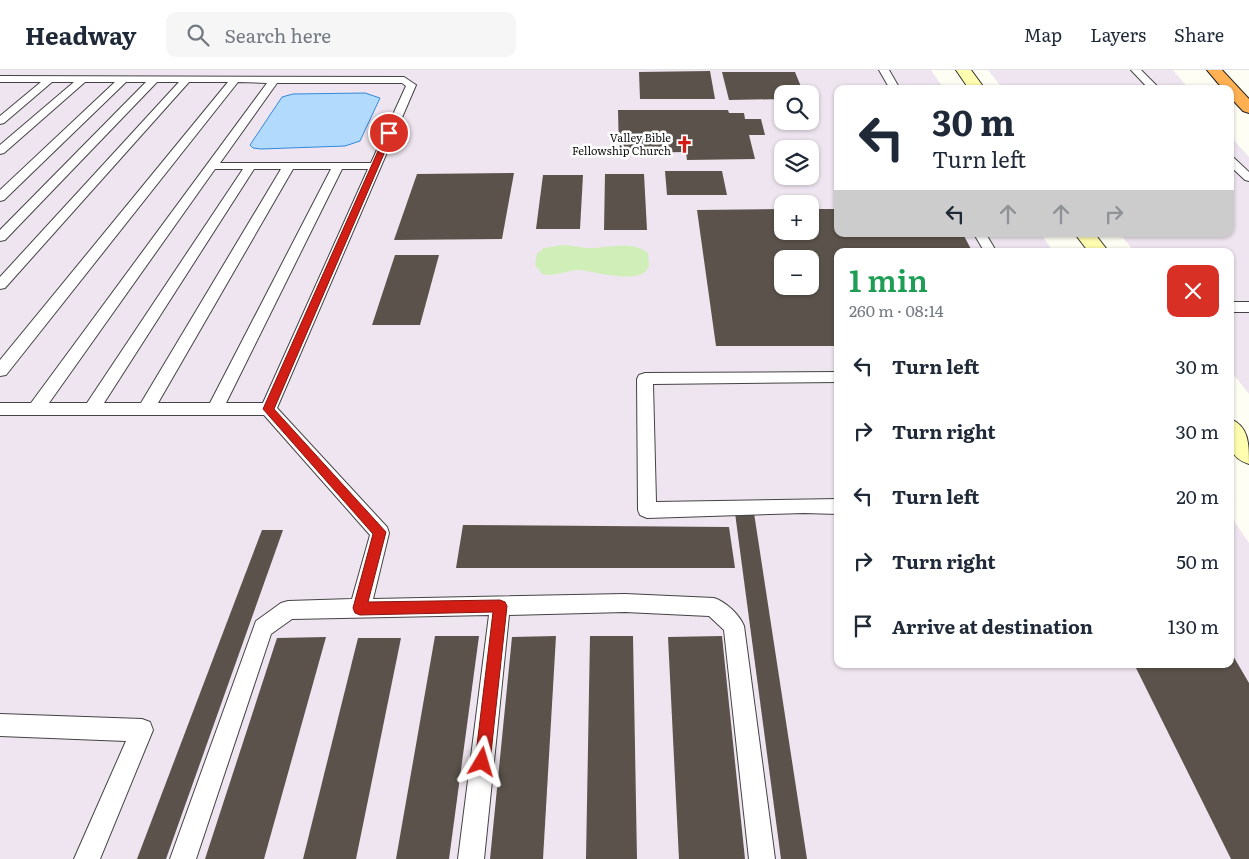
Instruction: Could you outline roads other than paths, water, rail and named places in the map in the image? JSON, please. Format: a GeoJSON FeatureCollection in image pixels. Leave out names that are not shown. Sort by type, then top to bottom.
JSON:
{"type":"FeatureCollection","features":[{"type":"Feature","properties":{"kind":"highway"},"geometry":{"type":"LineString","coordinates":[[1214,70],[1228,85]]}},
{"type":"Feature","properties":{"kind":"highway"},"geometry":{"type":"LineString","coordinates":[[1234,92],[1249,108]]}},
{"type":"Feature","properties":{"kind":"main road"},"geometry":{"type":"LineString","coordinates":[[963,70],[974,85]]}},
{"type":"Feature","properties":{"kind":"main road"},"geometry":{"type":"LineString","coordinates":[[1087,237],[1096,248]]}},
{"type":"Feature","properties":{"kind":"main road"},"geometry":{"type":"LineString","coordinates":[[1234,434],[1249,454]]}},
{"type":"Feature","properties":{"kind":"lane"},"geometry":{"type":"LineString","coordinates":[[884,70],[893,85]]}},
{"type":"Feature","properties":{"kind":"lane"},"geometry":{"type":"LineString","coordinates":[[1136,70],[1151,85]]}},
{"type":"Feature","properties":{"kind":"lane"},"geometry":{"type":"LineString","coordinates":[[3,84],[18,79],[404,80],[411,85],[268,409]]}},
{"type":"Feature","properties":{"kind":"lane"},"geometry":{"type":"LineString","coordinates":[[0,121],[50,80]]}},
{"type":"Feature","properties":{"kind":"lane"},"geometry":{"type":"LineString","coordinates":[[0,152],[82,80]]}},
{"type":"Feature","properties":{"kind":"lane"},"geometry":{"type":"LineString","coordinates":[[0,196],[123,80]]}},
{"type":"Feature","properties":{"kind":"lane"},"geometry":{"type":"LineString","coordinates":[[0,238],[154,80]]}},
{"type":"Feature","properties":{"kind":"lane"},"geometry":{"type":"LineString","coordinates":[[0,285],[186,80]]}},
{"type":"Feature","properties":{"kind":"lane"},"geometry":{"type":"LineString","coordinates":[[0,372],[235,80]]}},
{"type":"Feature","properties":{"kind":"lane"},"geometry":{"type":"LineString","coordinates":[[36,409],[274,80]]}},
{"type":"Feature","properties":{"kind":"lane"},"geometry":{"type":"LineString","coordinates":[[1234,164],[1249,178]]}},
{"type":"Feature","properties":{"kind":"lane"},"geometry":{"type":"LineString","coordinates":[[212,166],[375,166]]}},
{"type":"Feature","properties":{"kind":"lane"},"geometry":{"type":"LineString","coordinates":[[92,408],[251,166]]}},
{"type":"Feature","properties":{"kind":"lane"},"geometry":{"type":"LineString","coordinates":[[146,409],[289,166]]}},
{"type":"Feature","properties":{"kind":"lane"},"geometry":{"type":"LineString","coordinates":[[215,409],[338,166]]}},
{"type":"Feature","properties":{"kind":"lane"},"geometry":{"type":"LineString","coordinates":[[982,237],[988,248]]}},
{"type":"Feature","properties":{"kind":"lane"},"geometry":{"type":"LineString","coordinates":[[1234,307],[1249,307]]}},
{"type":"Feature","properties":{"kind":"lane"},"geometry":{"type":"LineString","coordinates":[[834,377],[645,378],[647,510],[834,507]]}},
{"type":"Feature","properties":{"kind":"lane"},"geometry":{"type":"LineString","coordinates":[[0,409],[268,409],[380,532],[360,608]]}},
{"type":"Feature","properties":{"kind":"lane"},"geometry":{"type":"LineString","coordinates":[[184,859],[263,628],[288,610],[625,603],[714,607],[734,626],[762,859]]}},
{"type":"Feature","properties":{"kind":"lane"},"geometry":{"type":"LineString","coordinates":[[471,859],[500,606]]}},
{"type":"Feature","properties":{"kind":"lane"},"geometry":{"type":"LineString","coordinates":[[0,726],[142,730],[87,859]]}},
{"type":"Feature","properties":{"kind":"water"},"geometry":{"type":"Polygon","coordinates":[[[365,93],[380,98],[360,141],[345,146],[261,149],[253,148],[250,145],[282,97],[293,94],[365,93]]]}},
{"type":"Feature","properties":{"kind":"place","name":"Valley Bible Fellowship Church"},"geometry":{"type":"Point","coordinates":[685,144]}}]}
